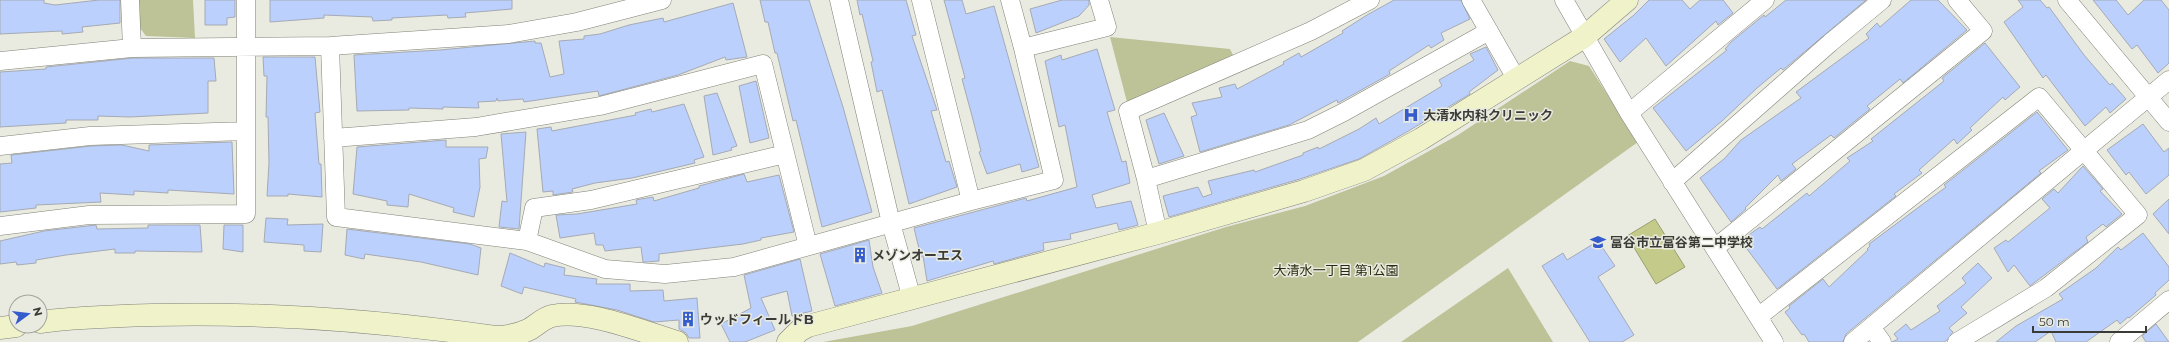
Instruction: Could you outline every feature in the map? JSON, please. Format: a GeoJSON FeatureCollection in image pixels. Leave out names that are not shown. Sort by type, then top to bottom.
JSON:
{"type":"FeatureCollection","features":[{"type":"Feature","properties":{"kind":"street"},"geometry":{"type":"LineString","coordinates":[[130,0],[132,48]]}},
{"type":"Feature","properties":{"kind":"street"},"geometry":{"type":"LineString","coordinates":[[0,226],[89,215],[246,214],[246,0]]}},
{"type":"Feature","properties":{"kind":"street"},"geometry":{"type":"LineString","coordinates":[[0,61],[132,48],[198,46],[245,48],[330,46],[509,34],[577,22],[662,0]]}},
{"type":"Feature","properties":{"kind":"street"},"geometry":{"type":"LineString","coordinates":[[839,0],[891,223],[912,299]]}},
{"type":"Feature","properties":{"kind":"street"},"geometry":{"type":"LineString","coordinates":[[921,0],[971,200]]}},
{"type":"Feature","properties":{"kind":"street"},"geometry":{"type":"LineString","coordinates":[[330,46],[336,217],[527,241],[605,269],[665,274],[734,268],[971,200],[1054,180],[1023,48],[1010,0]]}},
{"type":"Feature","properties":{"kind":"street"},"geometry":{"type":"LineString","coordinates":[[1023,48],[1107,27],[1099,0]]}},
{"type":"Feature","properties":{"kind":"street"},"geometry":{"type":"LineString","coordinates":[[1158,233],[1146,179],[1128,111],[1311,31],[1370,0]]}},
{"type":"Feature","properties":{"kind":"street"},"geometry":{"type":"LineString","coordinates":[[1471,0],[1517,80]]}},
{"type":"Feature","properties":{"kind":"street"},"geometry":{"type":"LineString","coordinates":[[1564,0],[1584,37],[1672,182],[1774,342]]}},
{"type":"Feature","properties":{"kind":"street"},"geometry":{"type":"LineString","coordinates":[[788,342],[799,330],[808,326],[1158,233],[1304,191],[1364,170],[1421,139],[1584,37],[1627,0]]}},
{"type":"Feature","properties":{"kind":"street"},"geometry":{"type":"LineString","coordinates":[[1630,113],[1765,0]]}},
{"type":"Feature","properties":{"kind":"street"},"geometry":{"type":"LineString","coordinates":[[1672,182],[1830,42],[1882,0]]}},
{"type":"Feature","properties":{"kind":"street"},"geometry":{"type":"LineString","coordinates":[[1715,248],[1983,31],[1957,0]]}},
{"type":"Feature","properties":{"kind":"street"},"geometry":{"type":"LineString","coordinates":[[2067,0],[2169,122]]}},
{"type":"Feature","properties":{"kind":"street"},"geometry":{"type":"LineString","coordinates":[[1146,179],[1308,130],[1344,112],[1489,31]]}},
{"type":"Feature","properties":{"kind":"street"},"geometry":{"type":"LineString","coordinates":[[333,138],[476,127],[600,106],[763,64],[808,246]]}},
{"type":"Feature","properties":{"kind":"street"},"geometry":{"type":"LineString","coordinates":[[1853,342],[2169,80]]}},
{"type":"Feature","properties":{"kind":"street"},"geometry":{"type":"LineString","coordinates":[[1758,317],[2039,97],[2138,215],[2046,288],[1957,342]]}},
{"type":"Feature","properties":{"kind":"street"},"geometry":{"type":"LineString","coordinates":[[0,146],[90,136],[246,131]]}},
{"type":"Feature","properties":{"kind":"street"},"geometry":{"type":"LineString","coordinates":[[527,241],[534,208],[592,200],[785,154]]}},
{"type":"Feature","properties":{"kind":"street"},"geometry":{"type":"LineString","coordinates":[[2119,342],[2169,300]]}},
{"type":"Feature","properties":{"kind":"street"},"geometry":{"type":"LineString","coordinates":[[48,321],[105,317],[253,315],[362,322],[495,338],[512,336],[528,330],[549,316],[567,313],[589,316],[677,342]]}},
{"type":"Feature","properties":{"kind":"street"},"geometry":{"type":"LineString","coordinates":[[1871,327],[1882,342]]}},
{"type":"Feature","properties":{"kind":"green space"},"geometry":{"type":"Polygon","coordinates":[[[139,0],[193,0],[195,38],[146,36],[140,28],[139,0]]]}},
{"type":"Feature","properties":{"kind":"green space"},"geometry":{"type":"Polygon","coordinates":[[[1110,37],[1230,49],[1234,57],[1127,102],[1110,37]]]}},
{"type":"Feature","properties":{"kind":"green space","name":"大清水一丁目 第1公園"},"geometry":{"type":"Polygon","coordinates":[[[1570,61],[1589,66],[1638,142],[1358,342],[823,342],[912,326],[1226,227],[1305,206],[1384,176],[1458,135],[1570,61]]]}},
{"type":"Feature","properties":{"kind":"green space"},"geometry":{"type":"Polygon","coordinates":[[[1508,268],[1553,342],[1401,342],[1508,268]]]}},
{"type":"Feature","properties":{"kind":"shaded area"},"geometry":{"type":"Polygon","coordinates":[[[1655,219],[1685,267],[1656,284],[1627,236],[1655,219]]]}},
{"type":"Feature","properties":{"kind":"building"},"geometry":{"type":"Polygon","coordinates":[[[0,0],[44,0],[44,3],[55,5],[99,0],[120,0],[120,23],[82,27],[83,32],[62,34],[62,31],[0,34],[0,0]]]}},
{"type":"Feature","properties":{"kind":"building"},"geometry":{"type":"Polygon","coordinates":[[[205,0],[235,0],[235,17],[227,18],[227,25],[205,25],[205,0]]]}},
{"type":"Feature","properties":{"kind":"building"},"geometry":{"type":"Polygon","coordinates":[[[270,0],[512,0],[512,9],[465,13],[466,17],[448,18],[447,15],[392,18],[392,20],[373,21],[372,17],[324,15],[324,18],[270,22],[270,0]]]}},
{"type":"Feature","properties":{"kind":"building"},"geometry":{"type":"Polygon","coordinates":[[[760,0],[809,0],[843,107],[872,212],[822,227],[796,120],[793,121],[777,53],[775,53],[768,22],[765,22],[760,0]]]}},
{"type":"Feature","properties":{"kind":"building"},"geometry":{"type":"Polygon","coordinates":[[[857,0],[906,0],[916,35],[912,36],[937,110],[931,111],[946,162],[949,161],[957,187],[909,204],[882,90],[877,92],[871,62],[873,61],[862,14],[860,15],[857,0]]]}},
{"type":"Feature","properties":{"kind":"building"},"geometry":{"type":"Polygon","coordinates":[[[944,0],[962,0],[966,14],[994,6],[1039,167],[1022,172],[1020,164],[987,174],[979,152],[981,151],[962,79],[965,78],[944,0]]]}},
{"type":"Feature","properties":{"kind":"building"},"geometry":{"type":"Polygon","coordinates":[[[1062,0],[1089,0],[1089,5],[1079,16],[1036,33],[1030,9],[1062,0]]]}},
{"type":"Feature","properties":{"kind":"building"},"geometry":{"type":"Polygon","coordinates":[[[1394,0],[1461,0],[1470,19],[1441,33],[1444,40],[1431,48],[1429,45],[1389,71],[1390,74],[1338,103],[1337,100],[1289,125],[1200,152],[1191,117],[1197,115],[1192,103],[1222,97],[1219,88],[1235,84],[1237,89],[1284,64],[1283,62],[1299,53],[1301,57],[1343,33],[1342,31],[1394,0]]]}},
{"type":"Feature","properties":{"kind":"building"},"geometry":{"type":"Polygon","coordinates":[[[1649,0],[1682,0],[1690,9],[1700,0],[1723,0],[1733,13],[1718,25],[1716,21],[1666,66],[1646,38],[1620,62],[1604,39],[1634,15],[1649,0]]]}},
{"type":"Feature","properties":{"kind":"building"},"geometry":{"type":"Polygon","coordinates":[[[1786,0],[1866,0],[1783,70],[1781,68],[1757,88],[1722,121],[1686,151],[1653,108],[1727,50],[1725,49],[1731,42],[1764,15],[1765,17],[1786,0]]]}},
{"type":"Feature","properties":{"kind":"building"},"geometry":{"type":"Polygon","coordinates":[[[1911,0],[1938,0],[1967,30],[1903,83],[1900,79],[1867,106],[1870,109],[1834,138],[1831,135],[1792,164],[1796,169],[1781,181],[1778,175],[1745,208],[1746,209],[1731,222],[1700,178],[1724,159],[1741,140],[1801,98],[1796,92],[1869,38],[1866,34],[1877,23],[1880,27],[1911,0]]]}},
{"type":"Feature","properties":{"kind":"building"},"geometry":{"type":"Polygon","coordinates":[[[2018,0],[2040,0],[2047,8],[2049,7],[2084,55],[2110,85],[2112,83],[2126,99],[2110,113],[2106,107],[2085,126],[2046,75],[2043,78],[2004,22],[2023,7],[2018,0]]]}},
{"type":"Feature","properties":{"kind":"building"},"geometry":{"type":"Polygon","coordinates":[[[2093,0],[2116,0],[2128,15],[2144,0],[2161,0],[2169,10],[2169,63],[2158,73],[2137,45],[2132,49],[2093,0]]]}},
{"type":"Feature","properties":{"kind":"building"},"geometry":{"type":"Polygon","coordinates":[[[733,3],[747,57],[726,60],[725,57],[678,75],[599,96],[598,91],[524,102],[523,99],[498,101],[497,98],[496,101],[478,102],[479,108],[443,107],[443,109],[409,108],[409,110],[357,111],[354,55],[440,50],[535,41],[535,43],[541,43],[550,77],[564,74],[559,41],[584,39],[584,36],[600,34],[629,25],[663,18],[664,22],[733,3]]]}},
{"type":"Feature","properties":{"kind":"building"},"geometry":{"type":"Polygon","coordinates":[[[1985,43],[2020,87],[2005,100],[2003,97],[1970,128],[1972,130],[1957,144],[1954,139],[1919,170],[1922,173],[1894,194],[1896,196],[1777,289],[1744,245],[1746,243],[1743,239],[1760,227],[1762,229],[1807,193],[1809,196],[1850,161],[1847,158],[1873,141],[1871,139],[1944,81],[1942,78],[1985,43]]]}},
{"type":"Feature","properties":{"kind":"building"},"geometry":{"type":"Polygon","coordinates":[[[1486,47],[1498,70],[1469,92],[1470,94],[1359,159],[1300,179],[1169,217],[1163,196],[1198,187],[1203,197],[1212,194],[1208,181],[1254,170],[1255,172],[1303,155],[1303,153],[1318,147],[1319,149],[1359,129],[1376,118],[1379,124],[1442,86],[1439,80],[1474,60],[1470,54],[1486,47]]]}},
{"type":"Feature","properties":{"kind":"building"},"geometry":{"type":"Polygon","coordinates":[[[1097,49],[1115,110],[1107,112],[1122,162],[1126,161],[1130,183],[1092,195],[1096,208],[1131,201],[1138,225],[1119,230],[1117,223],[1070,234],[1071,239],[1043,243],[1044,250],[994,264],[993,261],[927,281],[923,256],[921,257],[914,228],[1026,198],[1027,201],[1077,187],[1065,125],[1059,127],[1045,61],[1061,55],[1062,60],[1097,49]]]}},
{"type":"Feature","properties":{"kind":"building"},"geometry":{"type":"Polygon","coordinates":[[[263,57],[315,57],[320,112],[315,113],[319,164],[321,164],[322,197],[288,194],[288,196],[267,196],[269,163],[268,117],[266,117],[267,76],[264,76],[263,57]]]}},
{"type":"Feature","properties":{"kind":"building"},"geometry":{"type":"Polygon","coordinates":[[[133,58],[214,58],[216,81],[208,81],[208,113],[130,117],[98,116],[98,120],[66,120],[66,123],[0,127],[0,72],[46,69],[46,67],[133,58]]]}},
{"type":"Feature","properties":{"kind":"building"},"geometry":{"type":"Polygon","coordinates":[[[756,81],[769,138],[750,143],[739,86],[756,81]]]}},
{"type":"Feature","properties":{"kind":"building"},"geometry":{"type":"Polygon","coordinates":[[[717,93],[737,146],[731,148],[732,150],[713,155],[704,96],[717,93]]]}},
{"type":"Feature","properties":{"kind":"building"},"geometry":{"type":"Polygon","coordinates":[[[684,104],[704,157],[694,160],[695,163],[632,178],[595,183],[572,189],[573,192],[553,195],[553,191],[543,192],[537,129],[551,127],[552,131],[636,115],[635,113],[651,109],[652,112],[684,104]]]}},
{"type":"Feature","properties":{"kind":"building"},"geometry":{"type":"Polygon","coordinates":[[[2037,112],[2068,150],[2039,171],[2041,173],[1846,334],[1843,342],[1809,342],[1804,334],[1802,335],[1785,312],[1790,308],[1789,306],[1823,279],[1829,287],[1868,250],[1867,249],[1870,246],[1869,244],[1946,187],[1944,185],[2037,112]]]}},
{"type":"Feature","properties":{"kind":"building"},"geometry":{"type":"Polygon","coordinates":[[[1164,113],[1184,156],[1159,164],[1146,120],[1164,113]]]}},
{"type":"Feature","properties":{"kind":"building"},"geometry":{"type":"Polygon","coordinates":[[[2143,124],[2164,152],[2169,148],[2169,175],[2146,194],[2129,172],[2126,175],[2107,150],[2143,124]]]}},
{"type":"Feature","properties":{"kind":"building"},"geometry":{"type":"Polygon","coordinates":[[[526,132],[519,229],[499,227],[502,201],[507,202],[501,134],[526,132]]]}},
{"type":"Feature","properties":{"kind":"building"},"geometry":{"type":"Polygon","coordinates":[[[446,140],[446,147],[488,147],[486,158],[479,159],[480,187],[474,217],[453,212],[454,208],[409,194],[408,207],[387,205],[387,201],[353,194],[357,147],[446,140]]]}},
{"type":"Feature","properties":{"kind":"building"},"geometry":{"type":"Polygon","coordinates":[[[232,142],[234,194],[168,190],[168,193],[134,191],[134,195],[100,193],[101,202],[36,205],[36,208],[0,212],[0,164],[12,163],[11,155],[91,146],[122,145],[149,151],[149,145],[232,142]]]}},
{"type":"Feature","properties":{"kind":"building"},"geometry":{"type":"Polygon","coordinates":[[[2083,166],[2103,189],[2100,191],[2122,214],[2106,227],[2103,224],[2086,237],[2088,242],[2030,286],[2014,265],[2008,272],[1994,248],[2006,240],[2008,242],[2050,208],[2042,199],[2054,189],[2058,193],[2083,166]]]}},
{"type":"Feature","properties":{"kind":"building"},"geometry":{"type":"Polygon","coordinates":[[[744,174],[747,182],[779,175],[794,232],[761,238],[761,240],[743,244],[659,254],[659,261],[646,262],[643,262],[641,247],[605,251],[603,245],[596,245],[594,233],[560,238],[556,215],[577,214],[637,204],[636,200],[653,197],[654,201],[699,188],[699,186],[744,174]]]}},
{"type":"Feature","properties":{"kind":"building"},"geometry":{"type":"Polygon","coordinates":[[[2169,199],[2169,234],[2153,214],[2169,199]]]}},
{"type":"Feature","properties":{"kind":"building"},"geometry":{"type":"Polygon","coordinates":[[[266,218],[288,219],[287,225],[323,224],[321,252],[304,251],[304,245],[264,242],[266,218]]]}},
{"type":"Feature","properties":{"kind":"building"},"geometry":{"type":"Polygon","coordinates":[[[96,225],[97,229],[148,228],[148,225],[200,225],[202,252],[135,251],[135,253],[115,253],[115,249],[36,260],[36,263],[17,265],[16,262],[0,264],[0,241],[44,231],[96,225]]]}},
{"type":"Feature","properties":{"kind":"building"},"geometry":{"type":"Polygon","coordinates":[[[224,225],[243,225],[243,252],[223,249],[224,225]]]}},
{"type":"Feature","properties":{"kind":"building"},"geometry":{"type":"Polygon","coordinates":[[[347,229],[470,244],[481,248],[478,275],[421,262],[365,254],[364,259],[345,255],[347,229]]]}},
{"type":"Feature","properties":{"kind":"building"},"geometry":{"type":"Polygon","coordinates":[[[2143,233],[2169,267],[2169,280],[2155,293],[2156,295],[2129,318],[2128,317],[2120,324],[2117,320],[2086,342],[2056,342],[2051,331],[2035,342],[1996,342],[2016,326],[2063,299],[2059,294],[2096,268],[2118,247],[2121,250],[2143,233]]]}},
{"type":"Feature","properties":{"kind":"building"},"geometry":{"type":"Polygon","coordinates":[[[869,240],[873,267],[882,293],[835,306],[820,254],[869,240]]]}},
{"type":"Feature","properties":{"kind":"building"},"geometry":{"type":"Polygon","coordinates":[[[1598,241],[1615,266],[1598,277],[1634,335],[1622,342],[1590,342],[1542,266],[1563,253],[1567,260],[1598,241]]]}},
{"type":"Feature","properties":{"kind":"building"},"geometry":{"type":"Polygon","coordinates":[[[510,253],[544,267],[545,263],[565,268],[564,275],[597,279],[596,284],[630,284],[630,291],[663,290],[664,301],[697,298],[700,338],[689,338],[686,333],[679,329],[679,320],[654,322],[617,310],[575,302],[576,299],[524,287],[522,294],[501,286],[510,253]]]}},
{"type":"Feature","properties":{"kind":"building"},"geometry":{"type":"Polygon","coordinates":[[[800,259],[812,311],[792,316],[787,291],[761,298],[775,330],[745,342],[730,342],[721,324],[751,308],[744,275],[800,259]]]}},
{"type":"Feature","properties":{"kind":"building"},"geometry":{"type":"Polygon","coordinates":[[[1978,263],[1992,278],[1961,307],[1967,313],[1949,328],[1953,332],[1947,340],[1944,342],[1892,342],[1898,339],[1894,334],[1906,324],[1911,330],[1940,311],[1937,306],[1966,283],[1962,278],[1978,263]]]}},
{"type":"Feature","properties":{"kind":"building"},"geometry":{"type":"Polygon","coordinates":[[[2156,324],[2169,342],[2146,342],[2142,336],[2156,324]]]}},
{"type":"Feature","properties":{"kind":"place","name":"大清水内科クリニック"},"geometry":{"type":"Point","coordinates":[1411,115]}},
{"type":"Feature","properties":{"kind":"place","name":"富谷市立富谷第二中学校"},"geometry":{"type":"Point","coordinates":[1598,242]}},
{"type":"Feature","properties":{"kind":"place","name":"メゾンオーエス"},"geometry":{"type":"Point","coordinates":[860,255]}},
{"type":"Feature","properties":{"kind":"place","name":"ウッドフィールドB"},"geometry":{"type":"Point","coordinates":[688,319]}}]}
